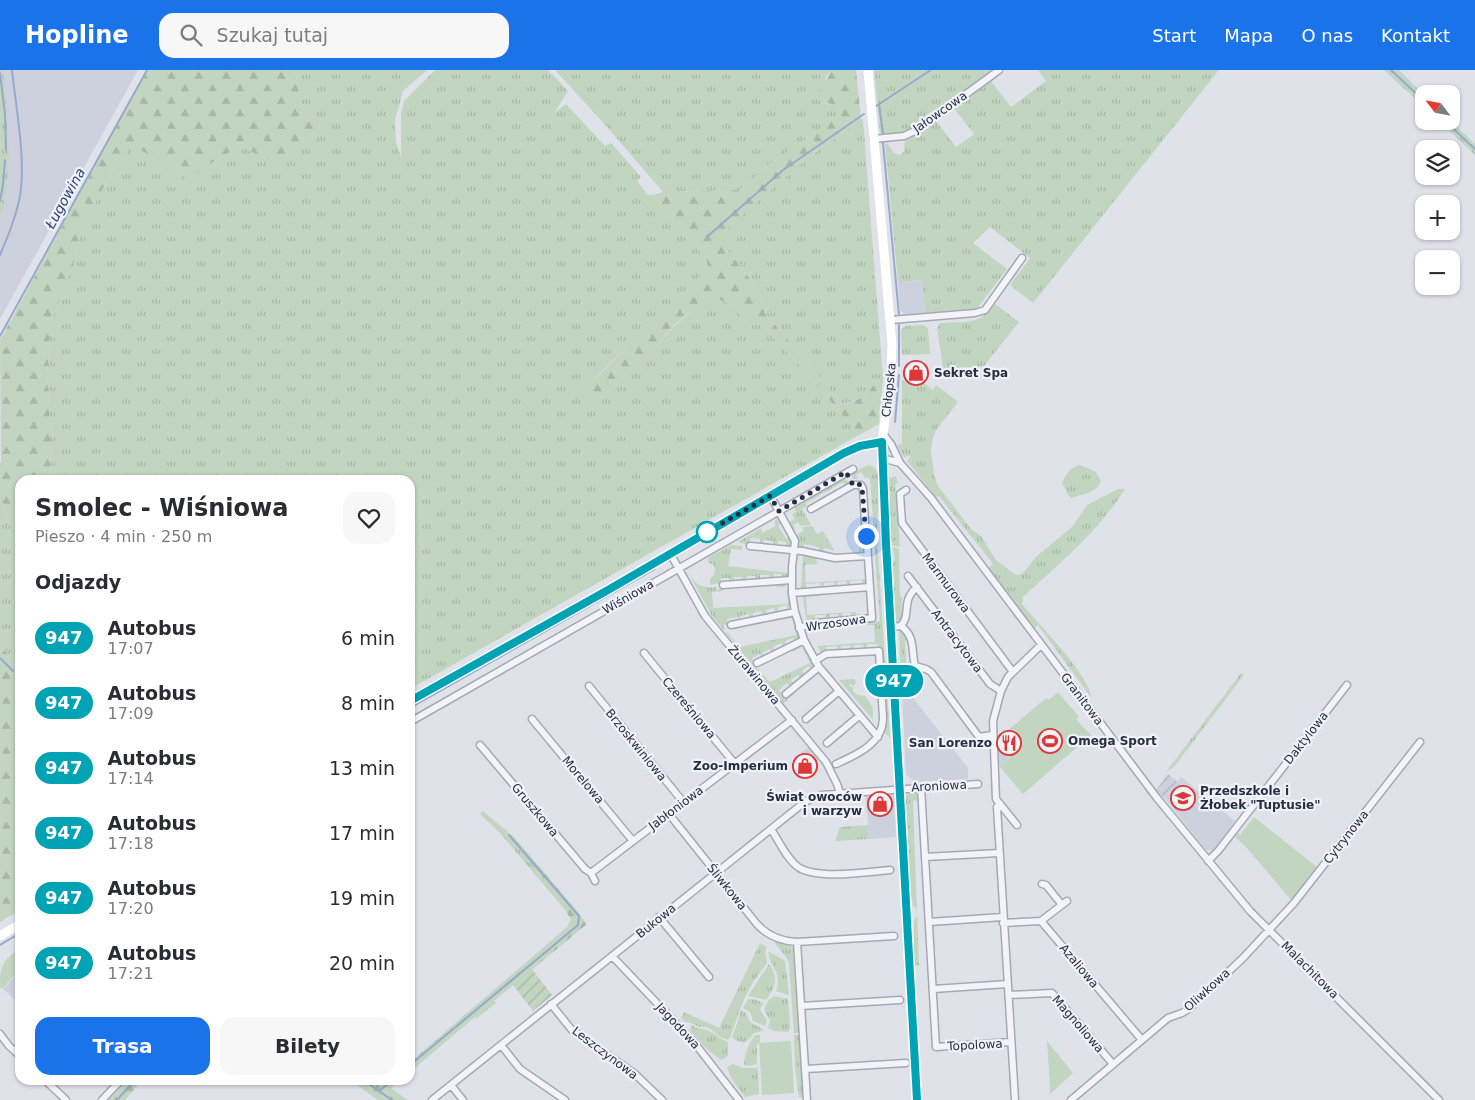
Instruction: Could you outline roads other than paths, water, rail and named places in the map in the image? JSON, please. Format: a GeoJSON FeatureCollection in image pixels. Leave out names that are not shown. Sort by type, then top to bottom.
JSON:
{"type":"FeatureCollection","features":[{"type":"Feature","properties":{"kind":"street","name":"Chłopska"},"geometry":{"type":"LineString","coordinates":[[868,70],[891,320],[891,376],[882,458],[917,1100]]}},
{"type":"Feature","properties":{"kind":"street","name":"Jałowcowa"},"geometry":{"type":"LineString","coordinates":[[874,139],[904,136],[917,130],[1000,70]]}},
{"type":"Feature","properties":{"kind":"street"},"geometry":{"type":"LineString","coordinates":[[891,320],[975,313],[985,310],[1022,258]]}},
{"type":"Feature","properties":{"kind":"street"},"geometry":{"type":"LineString","coordinates":[[415,698],[670,554],[852,448],[883,439]]}},
{"type":"Feature","properties":{"kind":"street","name":"Granitowa"},"geometry":{"type":"LineString","coordinates":[[883,439],[890,444],[900,463],[926,491],[1157,798],[1208,861],[1269,931]]}},
{"type":"Feature","properties":{"kind":"street"},"geometry":{"type":"LineString","coordinates":[[882,458],[900,463]]}},
{"type":"Feature","properties":{"kind":"street","name":"Wiśniowa"},"geometry":{"type":"LineString","coordinates":[[415,719],[853,469]]}},
{"type":"Feature","properties":{"kind":"street"},"geometry":{"type":"LineString","coordinates":[[812,509],[853,485],[846,472]]}},
{"type":"Feature","properties":{"kind":"street","name":"Wrzosowa"},"geometry":{"type":"LineString","coordinates":[[799,628],[814,623],[872,618],[863,489],[859,484],[853,485]]}},
{"type":"Feature","properties":{"kind":"street","name":"Marmurowa"},"geometry":{"type":"LineString","coordinates":[[906,490],[900,494],[902,523],[1013,672]]}},
{"type":"Feature","properties":{"kind":"street","name":"Wrzosowa"},"geometry":{"type":"LineString","coordinates":[[770,496],[795,541],[791,580],[792,592],[795,612],[804,640],[817,664],[878,737]]}},
{"type":"Feature","properties":{"kind":"street"},"geometry":{"type":"LineString","coordinates":[[750,546],[794,550],[834,558],[867,556]]}},
{"type":"Feature","properties":{"kind":"street","name":"Żurawinowa"},"geometry":{"type":"LineString","coordinates":[[670,554],[705,616],[826,762],[840,793]]}},
{"type":"Feature","properties":{"kind":"street","name":"Antracytowa"},"geometry":{"type":"LineString","coordinates":[[908,576],[990,684],[1001,691]]}},
{"type":"Feature","properties":{"kind":"street"},"geometry":{"type":"LineString","coordinates":[[723,585],[791,580]]}},
{"type":"Feature","properties":{"kind":"street"},"geometry":{"type":"LineString","coordinates":[[792,592],[870,587]]}},
{"type":"Feature","properties":{"kind":"street"},"geometry":{"type":"LineString","coordinates":[[901,626],[904,622],[908,598],[917,588]]}},
{"type":"Feature","properties":{"kind":"street","name":"Wrzosowa"},"geometry":{"type":"LineString","coordinates":[[731,626],[795,612]]}},
{"type":"Feature","properties":{"kind":"street"},"geometry":{"type":"LineString","coordinates":[[890,627],[901,626]]}},
{"type":"Feature","properties":{"kind":"street"},"geometry":{"type":"LineString","coordinates":[[901,626],[912,640],[915,666],[930,671],[979,736],[992,735]]}},
{"type":"Feature","properties":{"kind":"street","name":"Wrzosowa"},"geometry":{"type":"LineString","coordinates":[[758,663],[804,640]]}},
{"type":"Feature","properties":{"kind":"street"},"geometry":{"type":"LineString","coordinates":[[1017,825],[996,799],[992,735],[993,721],[1001,691],[1013,672],[1041,645]]}},
{"type":"Feature","properties":{"kind":"street"},"geometry":{"type":"LineString","coordinates":[[786,694],[826,654],[879,650],[882,729],[878,737],[860,752],[836,764]]}},
{"type":"Feature","properties":{"kind":"street","name":"Czereśniowa"},"geometry":{"type":"LineString","coordinates":[[644,653],[735,764]]}},
{"type":"Feature","properties":{"kind":"street","name":"Daktylowa"},"geometry":{"type":"LineString","coordinates":[[1208,861],[1218,851],[1347,685]]}},
{"type":"Feature","properties":{"kind":"street","name":"Brzoskwiniowa"},"geometry":{"type":"LineString","coordinates":[[589,686],[684,803]]}},
{"type":"Feature","properties":{"kind":"street"},"geometry":{"type":"LineString","coordinates":[[806,718],[839,691]]}},
{"type":"Feature","properties":{"kind":"street"},"geometry":{"type":"LineString","coordinates":[[827,743],[859,716]]}},
{"type":"Feature","properties":{"kind":"street","name":"Morelowa"},"geometry":{"type":"LineString","coordinates":[[532,719],[633,841]]}},
{"type":"Feature","properties":{"kind":"street","name":"Jabłoniowa"},"geometry":{"type":"LineString","coordinates":[[591,873],[792,720]]}},
{"type":"Feature","properties":{"kind":"street","name":"Cytrynowa"},"geometry":{"type":"LineString","coordinates":[[1269,931],[1303,892],[1420,742]]}},
{"type":"Feature","properties":{"kind":"street","name":"Gruszkowa"},"geometry":{"type":"LineString","coordinates":[[480,745],[584,869],[591,873]]}},
{"type":"Feature","properties":{"kind":"street","name":"Aroniowa"},"geometry":{"type":"LineString","coordinates":[[899,789],[978,784]]}},
{"type":"Feature","properties":{"kind":"street","name":"Topolowa"},"geometry":{"type":"LineString","coordinates":[[921,787],[936,1047],[1012,1042]]}},
{"type":"Feature","properties":{"kind":"street","name":"Bukowa"},"geometry":{"type":"LineString","coordinates":[[432,1100],[812,798],[840,793],[899,789]]}},
{"type":"Feature","properties":{"kind":"street","name":"Topolowa"},"geometry":{"type":"LineString","coordinates":[[997,807],[1015,1100]]}},
{"type":"Feature","properties":{"kind":"street","name":"Śliwkowa"},"geometry":{"type":"LineString","coordinates":[[668,814],[762,930],[778,939],[797,942],[894,936]]}},
{"type":"Feature","properties":{"kind":"street"},"geometry":{"type":"LineString","coordinates":[[771,829],[792,861],[807,872],[822,874],[890,870]]}},
{"type":"Feature","properties":{"kind":"street"},"geometry":{"type":"LineString","coordinates":[[925,857],[1000,853]]}},
{"type":"Feature","properties":{"kind":"street"},"geometry":{"type":"LineString","coordinates":[[591,873],[596,881]]}},
{"type":"Feature","properties":{"kind":"street"},"geometry":{"type":"LineString","coordinates":[[929,922],[1041,921],[1064,903],[1046,885],[1042,884]]}},
{"type":"Feature","properties":{"kind":"street"},"geometry":{"type":"LineString","coordinates":[[659,918],[709,978]]}},
{"type":"Feature","properties":{"kind":"street","name":"Azaliowa"},"geometry":{"type":"LineString","coordinates":[[1041,921],[1142,1040]]}},
{"type":"Feature","properties":{"kind":"street"},"geometry":{"type":"LineString","coordinates":[[0,936],[15,927]]}},
{"type":"Feature","properties":{"kind":"street","name":"Malachitowa"},"geometry":{"type":"LineString","coordinates":[[1269,931],[1295,954],[1439,1100]]}},
{"type":"Feature","properties":{"kind":"street","name":"Oliwkowa"},"geometry":{"type":"LineString","coordinates":[[1072,1100],[1168,1018],[1190,1008],[1269,931]]}},
{"type":"Feature","properties":{"kind":"street"},"geometry":{"type":"LineString","coordinates":[[797,942],[807,1100]]}},
{"type":"Feature","properties":{"kind":"street","name":"Jagodowa"},"geometry":{"type":"LineString","coordinates":[[612,956],[693,1041],[739,1100]]}},
{"type":"Feature","properties":{"kind":"street"},"geometry":{"type":"LineString","coordinates":[[933,989],[1008,984]]}},
{"type":"Feature","properties":{"kind":"street","name":"Magnoliowa"},"geometry":{"type":"LineString","coordinates":[[1008,995],[1052,993],[1113,1064]]}},
{"type":"Feature","properties":{"kind":"street"},"geometry":{"type":"LineString","coordinates":[[801,1006],[900,1000]]}},
{"type":"Feature","properties":{"kind":"street","name":"Leszczynowa"},"geometry":{"type":"LineString","coordinates":[[551,1004],[571,1029],[635,1074],[662,1100]]}},
{"type":"Feature","properties":{"kind":"street"},"geometry":{"type":"LineString","coordinates":[[0,1034],[8,1046],[15,1052]]}},
{"type":"Feature","properties":{"kind":"street"},"geometry":{"type":"LineString","coordinates":[[501,1044],[520,1069],[565,1100]]}},
{"type":"Feature","properties":{"kind":"street"},"geometry":{"type":"LineString","coordinates":[[806,1069],[906,1063]]}},
{"type":"Feature","properties":{"kind":"street"},"geometry":{"type":"LineString","coordinates":[[451,1084],[463,1100]]}},
{"type":"Feature","properties":{"kind":"street"},"geometry":{"type":"LineString","coordinates":[[50,1085],[66,1100]]}},
{"type":"Feature","properties":{"kind":"street"},"geometry":{"type":"LineString","coordinates":[[102,1100],[116,1085]]}},
{"type":"Feature","properties":{"kind":"waterway"},"geometry":{"type":"LineString","coordinates":[[0,255],[16,211],[22,182],[20,133],[12,70]]}},
{"type":"Feature","properties":{"kind":"waterway","name":"Ługowina"},"geometry":{"type":"LineString","coordinates":[[0,336],[147,70]]}},
{"type":"Feature","properties":{"kind":"waterway"},"geometry":{"type":"LineString","coordinates":[[876,106],[931,70]]}},
{"type":"Feature","properties":{"kind":"waterway"},"geometry":{"type":"LineString","coordinates":[[1391,70],[1415,93]]}},
{"type":"Feature","properties":{"kind":"waterway"},"geometry":{"type":"LineString","coordinates":[[0,73],[5,114],[6,150]]}},
{"type":"Feature","properties":{"kind":"waterway"},"geometry":{"type":"LineString","coordinates":[[879,104],[883,134]]}},
{"type":"Feature","properties":{"kind":"waterway"},"geometry":{"type":"LineString","coordinates":[[708,236],[783,170],[864,114]]}},
{"type":"Feature","properties":{"kind":"waterway"},"geometry":{"type":"LineString","coordinates":[[1455,130],[1475,149]]}},
{"type":"Feature","properties":{"kind":"waterway"},"geometry":{"type":"LineString","coordinates":[[883,143],[899,315]]}},
{"type":"Feature","properties":{"kind":"waterway"},"geometry":{"type":"LineString","coordinates":[[0,201],[5,160]]}},
{"type":"Feature","properties":{"kind":"waterway"},"geometry":{"type":"LineString","coordinates":[[899,325],[899,366]]}},
{"type":"Feature","properties":{"kind":"waterway"},"geometry":{"type":"LineString","coordinates":[[895,422],[899,375]]}},
{"type":"Feature","properties":{"kind":"waterway"},"geometry":{"type":"LineString","coordinates":[[415,705],[655,569]]}},
{"type":"Feature","properties":{"kind":"waterway"},"geometry":{"type":"LineString","coordinates":[[0,658],[13,671]]}},
{"type":"Feature","properties":{"kind":"waterway"},"geometry":{"type":"LineString","coordinates":[[415,1061],[578,925],[579,916],[509,835]]}},
{"type":"Feature","properties":{"kind":"waterway"},"geometry":{"type":"LineString","coordinates":[[0,945],[15,936]]}},
{"type":"Feature","properties":{"kind":"waterway"},"geometry":{"type":"LineString","coordinates":[[117,1100],[130,1085]]}},
{"type":"Feature","properties":{"kind":"waterway"},"geometry":{"type":"LineString","coordinates":[[370,1085],[392,1100]]}},
{"type":"Feature","properties":{"kind":"waterway"},"geometry":{"type":"LineString","coordinates":[[379,1091],[387,1085]]}},
{"type":"Feature","properties":{"kind":"place","name":"Sekret Spa"},"geometry":{"type":"Point","coordinates":[916,373]}},
{"type":"Feature","properties":{"kind":"place","name":"Omega Sport"},"geometry":{"type":"Point","coordinates":[1050,741]}},
{"type":"Feature","properties":{"kind":"place","name":"San Lorenzo"},"geometry":{"type":"Point","coordinates":[1009,743]}},
{"type":"Feature","properties":{"kind":"place","name":"Zoo-Imperium"},"geometry":{"type":"Point","coordinates":[805,766]}},
{"type":"Feature","properties":{"kind":"place","name":"Przedszkole i Żłobek \"Tuptusie\""},"geometry":{"type":"Point","coordinates":[1183,798]}},
{"type":"Feature","properties":{"kind":"place","name":"Świat owoców i warzyw"},"geometry":{"type":"Point","coordinates":[880,804]}}]}
